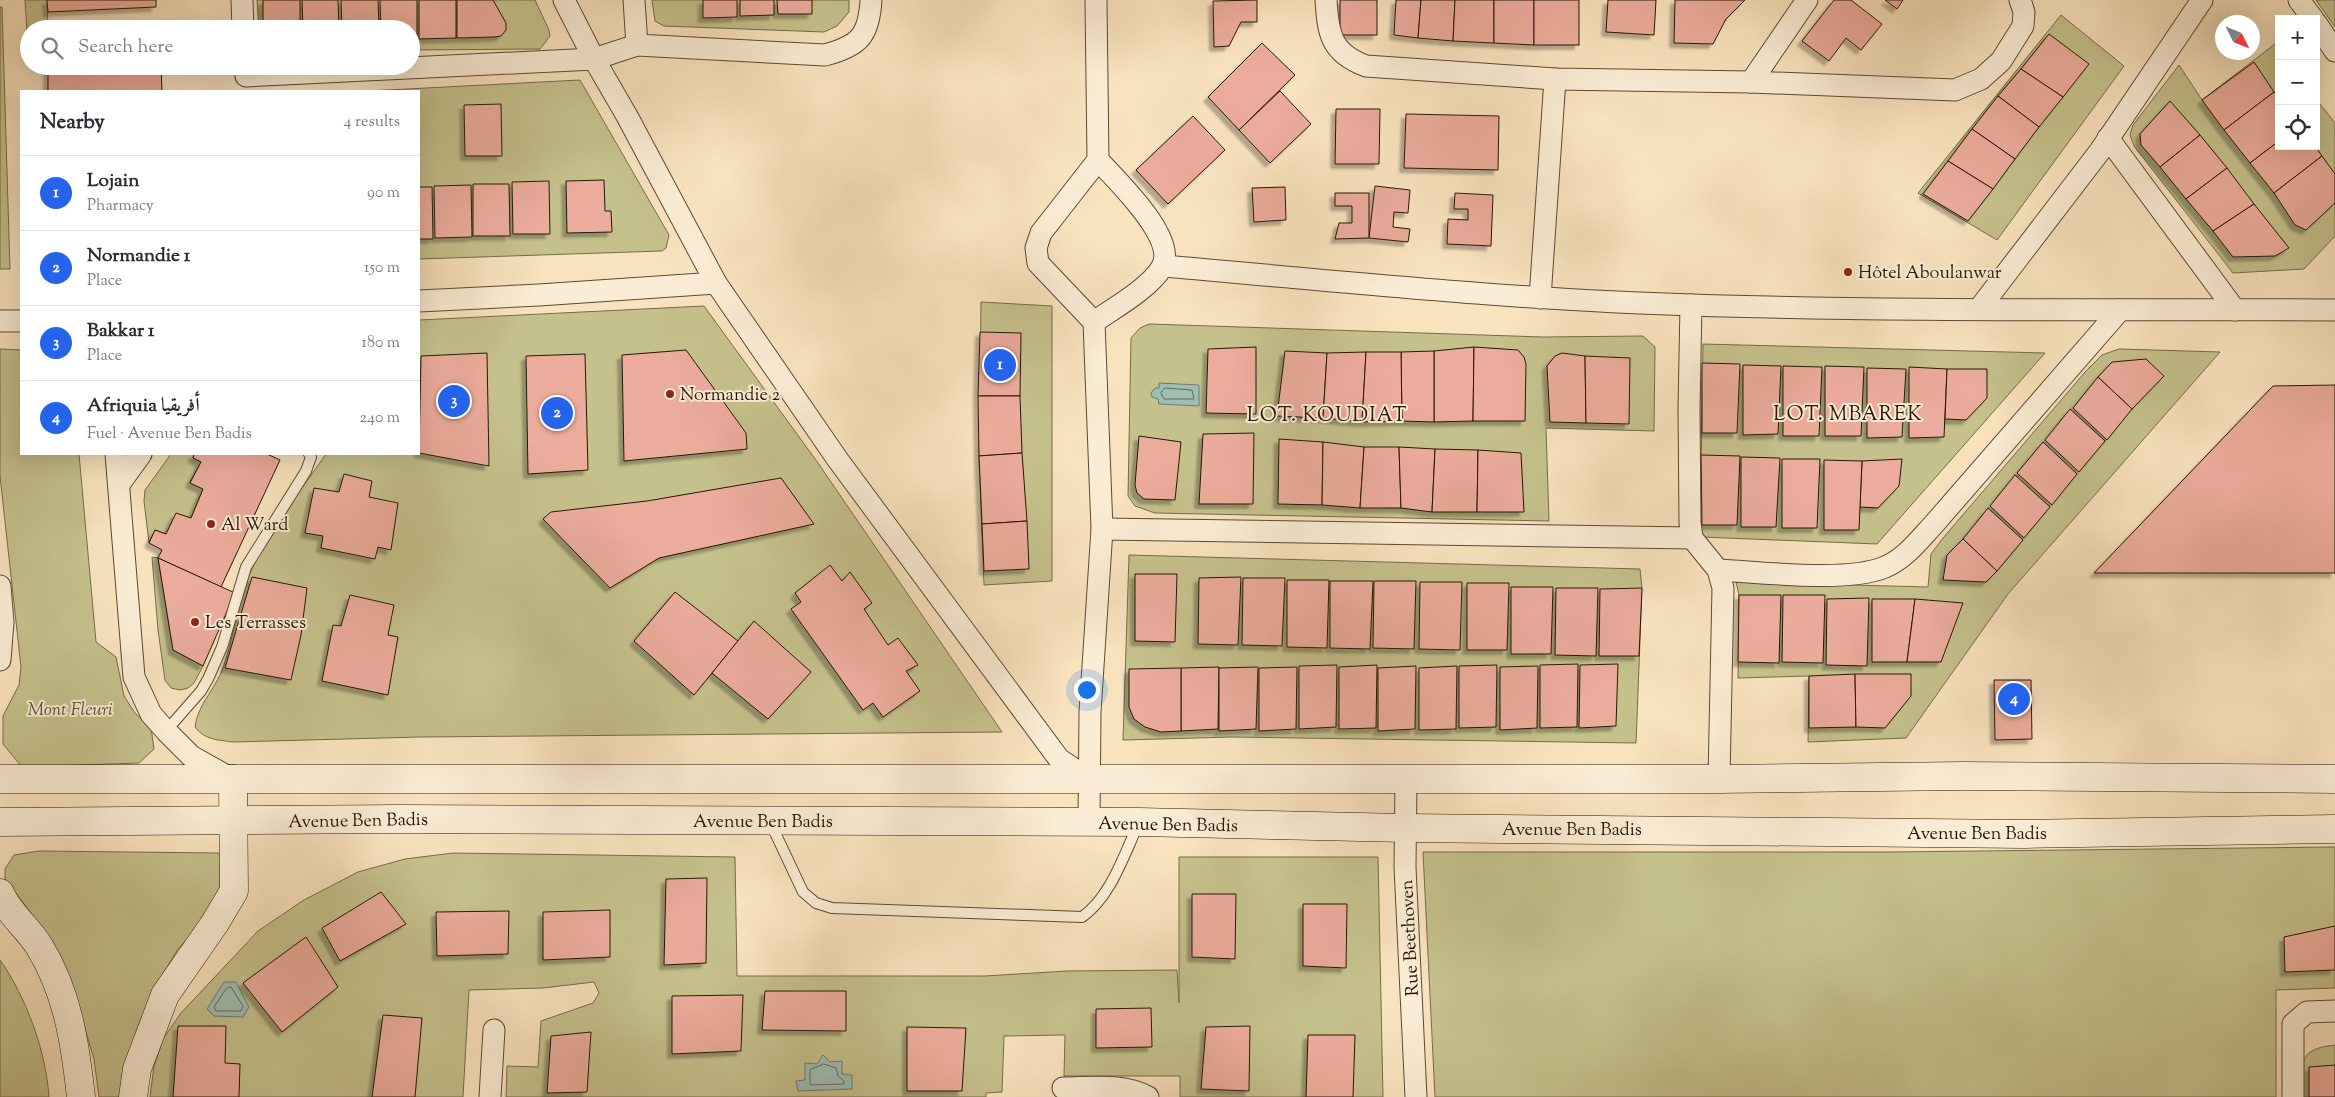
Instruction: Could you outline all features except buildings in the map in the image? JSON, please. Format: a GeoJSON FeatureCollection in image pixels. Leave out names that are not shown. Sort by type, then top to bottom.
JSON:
{"type":"FeatureCollection","features":[{"type":"Feature","properties":{"kind":"main road"},"geometry":{"type":"LineString","coordinates":[[0,779],[1719,779],[1963,776],[2335,779]]}},
{"type":"Feature","properties":{"kind":"main road"},"geometry":{"type":"LineString","coordinates":[[133,1097],[137,1068],[165,995],[215,923],[234,891],[233,779]]}},
{"type":"Feature","properties":{"kind":"main road","name":"Avenue Ben Badis"},"geometry":{"type":"LineString","coordinates":[[0,822],[233,822],[400,819],[1139,822],[1405,828],[2014,834],[2335,829]]}},
{"type":"Feature","properties":{"kind":"main road"},"geometry":{"type":"LineString","coordinates":[[0,893],[38,946],[60,987],[74,1037],[81,1097]]}},
{"type":"Feature","properties":{"kind":"street"},"geometry":{"type":"LineString","coordinates":[[242,0],[243,20]]}},
{"type":"Feature","properties":{"kind":"street"},"geometry":{"type":"LineString","coordinates":[[564,0],[716,283],[838,460],[1058,758],[1089,779]]}},
{"type":"Feature","properties":{"kind":"street"},"geometry":{"type":"LineString","coordinates":[[634,0],[637,45]]}},
{"type":"Feature","properties":{"kind":"street"},"geometry":{"type":"LineString","coordinates":[[420,68],[594,59],[637,45],[825,55],[848,49],[860,40],[868,25],[871,0]]}},
{"type":"Feature","properties":{"kind":"street"},"geometry":{"type":"LineString","coordinates":[[1089,823],[1090,712],[1102,529],[1094,322],[1038,263],[1036,248],[1042,233],[1098,160],[1096,0]]}},
{"type":"Feature","properties":{"kind":"street"},"geometry":{"type":"LineString","coordinates":[[1326,0],[1328,30],[1335,44],[1351,60],[1366,66],[1555,78],[1751,82],[1955,90],[1981,79],[2001,61],[2022,26],[2024,12],[2020,0]]}},
{"type":"Feature","properties":{"kind":"street"},"geometry":{"type":"LineString","coordinates":[[1751,82],[1807,0]]}},
{"type":"Feature","properties":{"kind":"street"},"geometry":{"type":"LineString","coordinates":[[1979,308],[2108,138],[2202,0]]}},
{"type":"Feature","properties":{"kind":"street"},"geometry":{"type":"LineString","coordinates":[[2299,0],[2310,15]]}},
{"type":"Feature","properties":{"kind":"street"},"geometry":{"type":"LineString","coordinates":[[2320,29],[2335,51]]}},
{"type":"Feature","properties":{"kind":"street"},"geometry":{"type":"LineString","coordinates":[[246,78],[301,75]]}},
{"type":"Feature","properties":{"kind":"street"},"geometry":{"type":"LineString","coordinates":[[1540,298],[1555,78]]}},
{"type":"Feature","properties":{"kind":"street"},"geometry":{"type":"LineString","coordinates":[[2108,138],[2235,310]]}},
{"type":"Feature","properties":{"kind":"street"},"geometry":{"type":"LineString","coordinates":[[1094,322],[1146,285],[1163,266],[1164,250],[1155,227],[1098,160]]}},
{"type":"Feature","properties":{"kind":"street"},"geometry":{"type":"LineString","coordinates":[[1163,266],[1540,298],[1691,306],[2335,310]]}},
{"type":"Feature","properties":{"kind":"street"},"geometry":{"type":"LineString","coordinates":[[420,301],[539,296],[716,283]]}},
{"type":"Feature","properties":{"kind":"street"},"geometry":{"type":"LineString","coordinates":[[1691,306],[1689,408],[1692,538],[1718,570],[1723,588],[1719,779]]}},
{"type":"Feature","properties":{"kind":"street"},"geometry":{"type":"LineString","coordinates":[[1718,570],[1851,575],[1886,567],[1909,551],[1934,524],[2120,310]]}},
{"type":"Feature","properties":{"kind":"street"},"geometry":{"type":"LineString","coordinates":[[0,321],[20,321]]}},
{"type":"Feature","properties":{"kind":"street"},"geometry":{"type":"LineString","coordinates":[[116,455],[120,483],[134,678],[151,714],[166,731],[191,756],[233,779]]}},
{"type":"Feature","properties":{"kind":"street"},"geometry":{"type":"LineString","coordinates":[[120,483],[140,455]]}},
{"type":"Feature","properties":{"kind":"street"},"geometry":{"type":"LineString","coordinates":[[1102,529],[1692,538]]}},
{"type":"Feature","properties":{"kind":"street"},"geometry":{"type":"LineString","coordinates":[[0,586],[3,622],[0,660]]}},
{"type":"Feature","properties":{"kind":"street","name":"Rue Beethoven"},"geometry":{"type":"LineString","coordinates":[[1406,779],[1405,828],[1416,1097]]}},
{"type":"Feature","properties":{"kind":"street"},"geometry":{"type":"LineString","coordinates":[[2293,1097],[2292,1024],[2307,1012],[2335,1010]]}},
{"type":"Feature","properties":{"kind":"street"},"geometry":{"type":"LineString","coordinates":[[490,1097],[494,1030]]}},
{"type":"Feature","properties":{"kind":"street"},"geometry":{"type":"LineString","coordinates":[[1062,1088],[1112,1087],[1136,1090],[1148,1097]]}},
{"type":"Feature","properties":{"kind":"lane"},"geometry":{"type":"LineString","coordinates":[[166,731],[201,691],[208,678],[222,647],[246,567],[306,471],[309,455]]}},
{"type":"Feature","properties":{"kind":"lane"},"geometry":{"type":"LineString","coordinates":[[770,821],[803,892],[816,903],[832,908],[1082,918],[1093,910],[1103,896],[1139,822]]}},
{"type":"Feature","properties":{"kind":"green space"},"geometry":{"type":"Polygon","coordinates":[[[25,0],[47,0],[48,20],[26,20],[25,0]]]}},
{"type":"Feature","properties":{"kind":"green space"},"geometry":{"type":"Polygon","coordinates":[[[257,0],[535,0],[550,36],[540,49],[420,50],[420,20],[258,20],[257,0]]]}},
{"type":"Feature","properties":{"kind":"green space"},"geometry":{"type":"Polygon","coordinates":[[[652,0],[849,0],[849,12],[837,26],[824,32],[664,26],[655,21],[652,0]]]}},
{"type":"Feature","properties":{"kind":"green space"},"geometry":{"type":"Polygon","coordinates":[[[2316,0],[2335,0],[2335,27],[2316,0]]]}},
{"type":"Feature","properties":{"kind":"green space"},"geometry":{"type":"Polygon","coordinates":[[[0,7],[2,7],[10,269],[0,269],[0,7]]]}},
{"type":"Feature","properties":{"kind":"green space"},"geometry":{"type":"Polygon","coordinates":[[[2061,15],[2124,66],[1997,240],[1918,193],[2061,15]]]}},
{"type":"Feature","properties":{"kind":"green space"},"geometry":{"type":"Polygon","coordinates":[[[2275,44],[2275,150],[2320,150],[2320,104],[2335,123],[2335,236],[2304,269],[2233,273],[2134,146],[2130,135],[2133,125],[2179,65],[2202,100],[2254,60],[2260,60],[2260,56],[2275,44]]]}},
{"type":"Feature","properties":{"kind":"green space"},"geometry":{"type":"Polygon","coordinates":[[[580,80],[669,235],[666,248],[662,251],[420,259],[420,90],[387,90],[580,80]]]}},
{"type":"Feature","properties":{"kind":"green space"},"geometry":{"type":"Polygon","coordinates":[[[981,302],[1052,306],[1052,581],[984,585],[979,456],[981,302]]]}},
{"type":"Feature","properties":{"kind":"green space"},"geometry":{"type":"Polygon","coordinates":[[[704,306],[818,463],[1002,732],[420,737],[233,742],[217,740],[203,735],[195,727],[196,720],[221,673],[250,573],[275,527],[325,455],[420,455],[420,320],[704,306]]]}},
{"type":"Feature","properties":{"kind":"green space"},"geometry":{"type":"Polygon","coordinates":[[[1149,324],[1543,337],[1643,336],[1655,347],[1654,431],[1546,428],[1549,521],[1155,513],[1135,506],[1128,496],[1131,338],[1140,328],[1149,324]]]}},
{"type":"Feature","properties":{"kind":"green space"},"geometry":{"type":"Polygon","coordinates":[[[1703,344],[2045,353],[1877,544],[1700,537],[1703,344]]]}},
{"type":"Feature","properties":{"kind":"green space","name":"Mont Fleuri"},"geometry":{"type":"Polygon","coordinates":[[[0,349],[20,350],[20,455],[79,455],[96,642],[116,657],[124,696],[135,713],[151,728],[154,749],[139,763],[22,767],[3,744],[3,716],[19,685],[21,667],[0,476],[0,349]]]}},
{"type":"Feature","properties":{"kind":"green space"},"geometry":{"type":"Polygon","coordinates":[[[2119,349],[2220,352],[2008,594],[1906,738],[1808,742],[1809,676],[1738,678],[1739,595],[1736,582],[1928,587],[1931,554],[1943,538],[2086,371],[2102,355],[2119,349]]]}},
{"type":"Feature","properties":{"kind":"green space"},"geometry":{"type":"Polygon","coordinates":[[[170,455],[194,455],[193,458],[201,462],[190,482],[203,489],[191,518],[166,534],[155,530],[149,543],[144,501],[145,490],[170,455]]]}},
{"type":"Feature","properties":{"kind":"green space"},"geometry":{"type":"Polygon","coordinates":[[[1129,555],[1640,569],[1642,588],[1636,743],[1232,737],[1123,740],[1129,555]]]}},
{"type":"Feature","properties":{"kind":"green space"},"geometry":{"type":"Polygon","coordinates":[[[152,557],[158,558],[173,650],[203,666],[194,683],[188,688],[180,690],[171,688],[165,680],[158,630],[152,557]]]}},
{"type":"Feature","properties":{"kind":"green space"},"geometry":{"type":"Polygon","coordinates":[[[2335,847],[2335,988],[2276,990],[2276,1097],[1435,1097],[1423,852],[1890,852],[2335,847]]]}},
{"type":"Feature","properties":{"kind":"green space"},"geometry":{"type":"Polygon","coordinates":[[[39,851],[217,853],[224,854],[232,864],[209,915],[178,949],[153,990],[138,1027],[119,1097],[99,1097],[94,1059],[73,989],[34,917],[5,879],[5,869],[14,855],[39,851]]]}},
{"type":"Feature","properties":{"kind":"green space"},"geometry":{"type":"Polygon","coordinates":[[[453,853],[735,857],[737,976],[985,976],[1067,971],[1177,970],[1179,1003],[1179,857],[1378,857],[1383,1097],[1180,1097],[1180,1076],[1064,1076],[1065,1035],[1004,1036],[1002,1092],[986,1093],[986,1097],[506,1097],[507,1066],[538,1067],[541,1021],[593,1003],[599,993],[594,982],[543,988],[469,990],[463,1097],[150,1097],[154,1066],[163,1039],[181,1013],[258,931],[304,900],[358,872],[405,859],[453,853]]]}},
{"type":"Feature","properties":{"kind":"green space"},"geometry":{"type":"Polygon","coordinates":[[[0,960],[18,991],[33,1025],[44,1061],[49,1097],[0,1097],[0,960]]]}},
{"type":"Feature","properties":{"kind":"green space"},"geometry":{"type":"Polygon","coordinates":[[[2335,1045],[2335,1097],[2302,1097],[2302,1067],[2307,1055],[2313,1050],[2335,1045]]]}},
{"type":"Feature","properties":{"kind":"water"},"geometry":{"type":"Polygon","coordinates":[[[1159,383],[1199,385],[1199,406],[1159,404],[1158,399],[1152,397],[1151,393],[1155,388],[1159,388],[1159,383]]]}},
{"type":"Feature","properties":{"kind":"water"},"geometry":{"type":"Polygon","coordinates":[[[224,982],[236,982],[249,1007],[243,1017],[214,1016],[207,1009],[224,982]]]}},
{"type":"Feature","properties":{"kind":"water"},"geometry":{"type":"Polygon","coordinates":[[[823,1055],[830,1062],[842,1061],[842,1074],[852,1075],[852,1089],[798,1091],[796,1081],[805,1080],[805,1063],[817,1064],[823,1055]]]}},
{"type":"Feature","properties":{"kind":"place","name":"Hôtel Aboulanwar"},"geometry":{"type":"Point","coordinates":[1848,272]}},
{"type":"Feature","properties":{"kind":"place","name":"Lojain"},"geometry":{"type":"Point","coordinates":[1000,365]}},
{"type":"Feature","properties":{"kind":"place","name":"Normandie 2"},"geometry":{"type":"Point","coordinates":[670,394]}},
{"type":"Feature","properties":{"kind":"place","name":"Bakkar 1"},"geometry":{"type":"Point","coordinates":[454,401]}},
{"type":"Feature","properties":{"kind":"place","name":"Normandie 1"},"geometry":{"type":"Point","coordinates":[557,413]}},
{"type":"Feature","properties":{"kind":"place","name":"Al Ward"},"geometry":{"type":"Point","coordinates":[211,524]}},
{"type":"Feature","properties":{"kind":"place","name":"Les Terrasses"},"geometry":{"type":"Point","coordinates":[195,622]}},
{"type":"Feature","properties":{"kind":"place","name":"Afriquia أفريقيا"},"geometry":{"type":"Point","coordinates":[2014,699]}},
{"type":"Feature","properties":{"kind":"district","name":"LOT. MBAREK"},"geometry":{"type":"Point","coordinates":[1848,413]}},
{"type":"Feature","properties":{"kind":"district","name":"LOT. KOUDIAT"},"geometry":{"type":"Point","coordinates":[1327,414]}}]}
